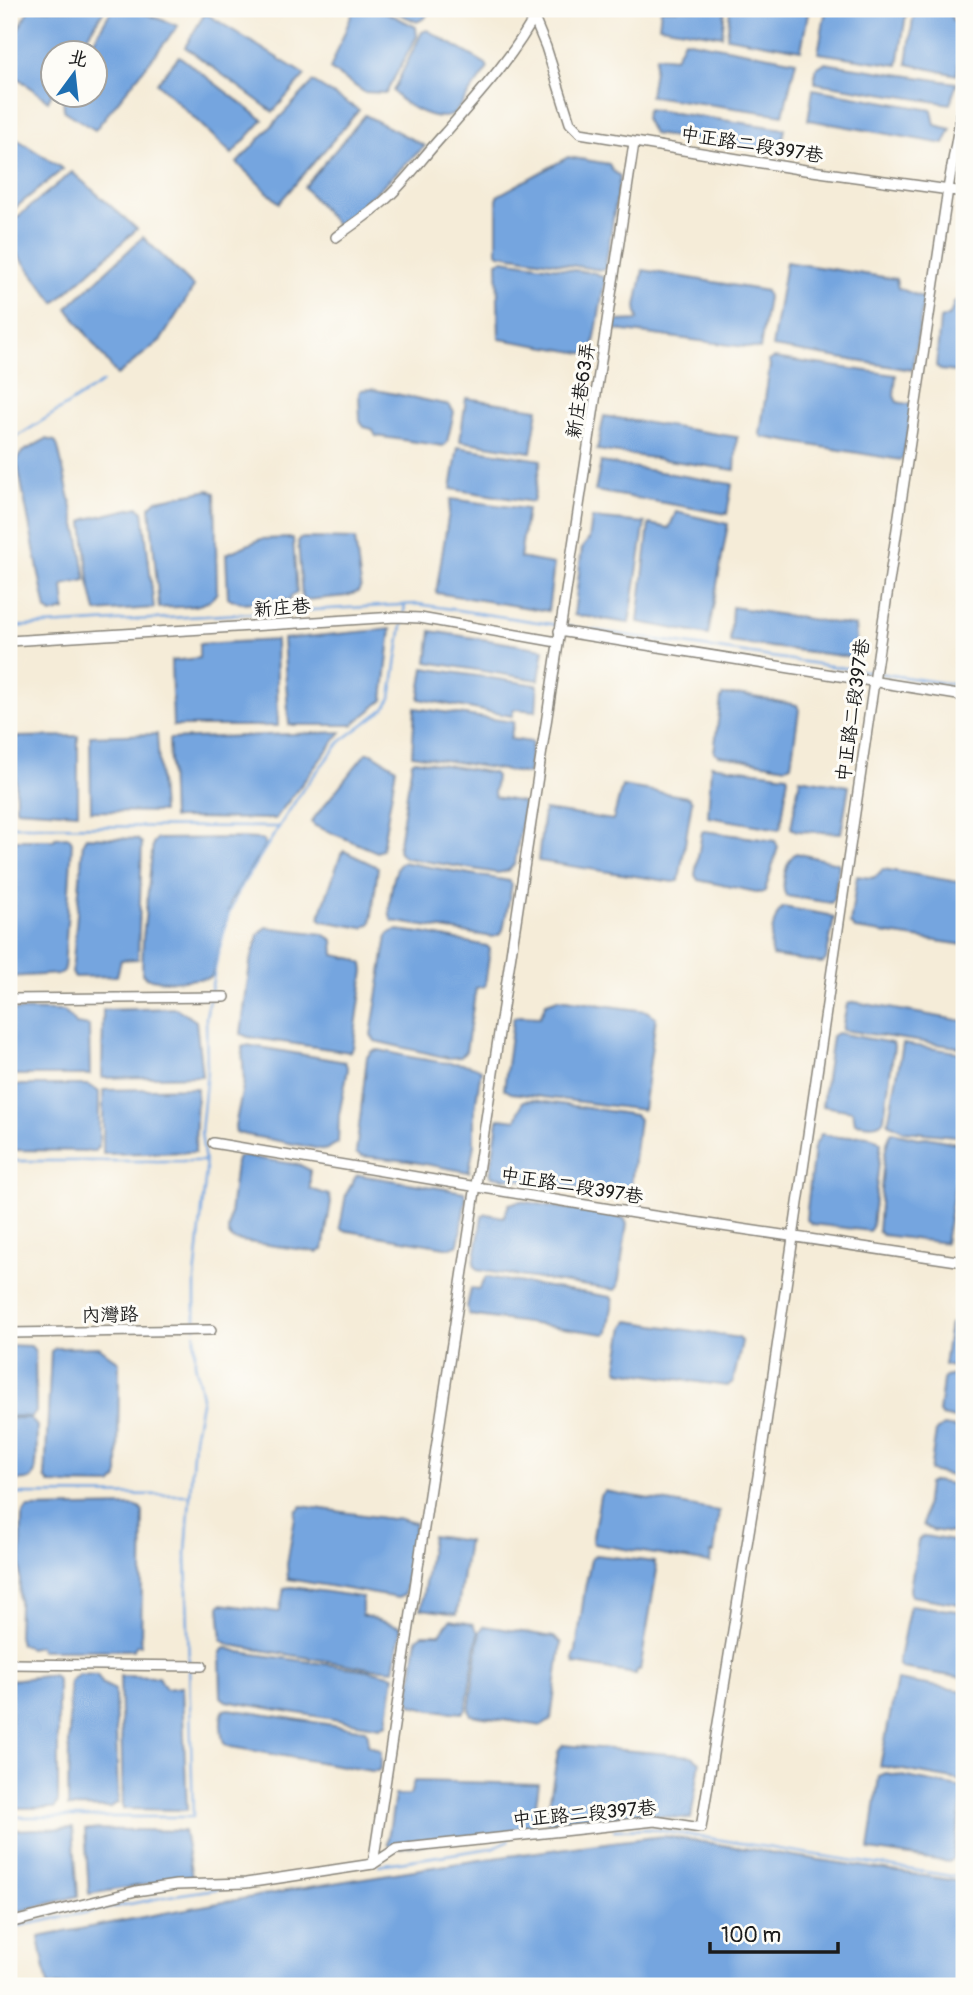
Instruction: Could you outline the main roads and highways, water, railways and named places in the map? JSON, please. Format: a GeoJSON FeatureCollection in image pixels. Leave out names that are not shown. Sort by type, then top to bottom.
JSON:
{"type":"FeatureCollection","features":[{"type":"Feature","properties":{"kind":"water"},"geometry":{"type":"Polygon","coordinates":[[[29,9],[105,9],[86,38],[38,38],[38,93],[9,71],[9,48],[29,9]]]}},
{"type":"Feature","properties":{"kind":"water"},"geometry":{"type":"Polygon","coordinates":[[[112,9],[133,9],[178,26],[95,130],[64,111],[64,108],[108,108],[108,38],[95,38],[112,9]]]}},
{"type":"Feature","properties":{"kind":"water"},"geometry":{"type":"Polygon","coordinates":[[[354,9],[380,9],[416,27],[417,36],[386,93],[364,92],[330,69],[354,9]]]}},
{"type":"Feature","properties":{"kind":"water"},"geometry":{"type":"Polygon","coordinates":[[[389,9],[430,9],[425,18],[417,22],[389,9]]]}},
{"type":"Feature","properties":{"kind":"water"},"geometry":{"type":"Polygon","coordinates":[[[661,9],[725,9],[722,36],[659,26],[661,9]]]}},
{"type":"Feature","properties":{"kind":"water"},"geometry":{"type":"Polygon","coordinates":[[[730,9],[809,9],[801,50],[727,37],[730,9]]]}},
{"type":"Feature","properties":{"kind":"water"},"geometry":{"type":"Polygon","coordinates":[[[826,9],[907,9],[898,65],[818,53],[826,9]]]}},
{"type":"Feature","properties":{"kind":"water"},"geometry":{"type":"Polygon","coordinates":[[[914,10],[950,14],[953,21],[964,27],[957,75],[907,64],[914,10]]]}},
{"type":"Feature","properties":{"kind":"water"},"geometry":{"type":"Polygon","coordinates":[[[205,13],[305,75],[273,112],[185,47],[205,13]]]}},
{"type":"Feature","properties":{"kind":"water"},"geometry":{"type":"Polygon","coordinates":[[[427,30],[486,64],[488,68],[454,114],[447,116],[430,115],[412,108],[393,91],[422,32],[427,30]]]}},
{"type":"Feature","properties":{"kind":"water"},"geometry":{"type":"Polygon","coordinates":[[[684,40],[796,61],[783,115],[650,96],[656,56],[675,58],[684,40]]]}},
{"type":"Feature","properties":{"kind":"water"},"geometry":{"type":"Polygon","coordinates":[[[179,56],[263,120],[232,154],[157,83],[179,56]]]}},
{"type":"Feature","properties":{"kind":"water"},"geometry":{"type":"Polygon","coordinates":[[[824,63],[957,83],[950,104],[815,83],[815,69],[824,63]]]}},
{"type":"Feature","properties":{"kind":"water"},"geometry":{"type":"Polygon","coordinates":[[[313,82],[359,110],[279,203],[237,163],[313,82]]]}},
{"type":"Feature","properties":{"kind":"water"},"geometry":{"type":"Polygon","coordinates":[[[813,89],[932,110],[935,125],[951,129],[944,144],[808,120],[813,89]]]}},
{"type":"Feature","properties":{"kind":"water"},"geometry":{"type":"Polygon","coordinates":[[[647,109],[785,129],[780,152],[653,134],[645,118],[647,109]]]}},
{"type":"Feature","properties":{"kind":"water"},"geometry":{"type":"Polygon","coordinates":[[[365,115],[425,146],[338,227],[304,187],[365,115]]]}},
{"type":"Feature","properties":{"kind":"water"},"geometry":{"type":"Polygon","coordinates":[[[9,134],[63,169],[9,213],[9,134]]]}},
{"type":"Feature","properties":{"kind":"water"},"geometry":{"type":"Polygon","coordinates":[[[568,157],[609,164],[620,176],[605,269],[499,254],[497,196],[568,157]]]}},
{"type":"Feature","properties":{"kind":"water"},"geometry":{"type":"Polygon","coordinates":[[[72,172],[137,229],[55,303],[9,243],[9,224],[72,172]]]}},
{"type":"Feature","properties":{"kind":"water"},"geometry":{"type":"Polygon","coordinates":[[[143,237],[194,287],[161,340],[117,375],[67,308],[143,237]]]}},
{"type":"Feature","properties":{"kind":"water"},"geometry":{"type":"Polygon","coordinates":[[[503,260],[595,273],[603,277],[605,280],[593,349],[588,354],[499,339],[497,262],[503,260]]]}},
{"type":"Feature","properties":{"kind":"water"},"geometry":{"type":"Polygon","coordinates":[[[786,262],[896,279],[898,288],[924,298],[912,370],[772,347],[786,262]]]}},
{"type":"Feature","properties":{"kind":"water"},"geometry":{"type":"Polygon","coordinates":[[[643,270],[766,291],[768,297],[760,349],[617,330],[614,326],[617,321],[638,320],[636,306],[643,270]]]}},
{"type":"Feature","properties":{"kind":"water"},"geometry":{"type":"Polygon","coordinates":[[[958,300],[964,301],[964,373],[940,370],[936,366],[940,319],[950,315],[954,303],[958,300]]]}},
{"type":"Feature","properties":{"kind":"water"},"geometry":{"type":"Polygon","coordinates":[[[774,358],[896,375],[894,396],[897,402],[913,405],[903,458],[900,460],[762,437],[760,434],[770,365],[768,361],[774,358]]]}},
{"type":"Feature","properties":{"kind":"water"},"geometry":{"type":"Polygon","coordinates":[[[371,389],[449,405],[454,412],[447,443],[443,446],[376,436],[372,429],[364,427],[360,421],[359,393],[361,390],[371,389]]]}},
{"type":"Feature","properties":{"kind":"water"},"geometry":{"type":"Polygon","coordinates":[[[466,398],[538,409],[531,452],[460,441],[466,398]]]}},
{"type":"Feature","properties":{"kind":"water"},"geometry":{"type":"Polygon","coordinates":[[[604,416],[737,437],[735,470],[597,450],[604,416]]]}},
{"type":"Feature","properties":{"kind":"water"},"geometry":{"type":"Polygon","coordinates":[[[46,439],[55,441],[58,447],[86,580],[63,585],[65,610],[51,614],[46,610],[17,461],[22,452],[46,439]]]}},
{"type":"Feature","properties":{"kind":"water"},"geometry":{"type":"Polygon","coordinates":[[[458,447],[541,460],[533,502],[451,489],[458,447]]]}},
{"type":"Feature","properties":{"kind":"water"},"geometry":{"type":"Polygon","coordinates":[[[601,462],[732,484],[727,514],[595,491],[601,462]]]}},
{"type":"Feature","properties":{"kind":"water"},"geometry":{"type":"Polygon","coordinates":[[[209,490],[215,493],[217,592],[200,605],[159,608],[150,507],[157,500],[209,490]]]}},
{"type":"Feature","properties":{"kind":"water"},"geometry":{"type":"Polygon","coordinates":[[[451,499],[527,509],[520,558],[554,564],[548,611],[436,593],[451,499]]]}},
{"type":"Feature","properties":{"kind":"water"},"geometry":{"type":"Polygon","coordinates":[[[138,507],[143,511],[154,608],[96,612],[89,581],[83,522],[138,507]]]}},
{"type":"Feature","properties":{"kind":"water"},"geometry":{"type":"Polygon","coordinates":[[[676,512],[728,524],[708,635],[638,622],[649,524],[669,528],[676,512]]]}},
{"type":"Feature","properties":{"kind":"water"},"geometry":{"type":"Polygon","coordinates":[[[592,518],[645,523],[629,623],[574,615],[582,548],[589,539],[592,518]]]}},
{"type":"Feature","properties":{"kind":"water"},"geometry":{"type":"Polygon","coordinates":[[[293,538],[297,593],[291,596],[290,600],[241,603],[228,598],[226,554],[261,539],[293,538]]]}},
{"type":"Feature","properties":{"kind":"water"},"geometry":{"type":"Polygon","coordinates":[[[304,538],[355,539],[361,586],[358,592],[347,596],[307,600],[302,598],[298,542],[304,538]]]}},
{"type":"Feature","properties":{"kind":"water"},"geometry":{"type":"Polygon","coordinates":[[[732,607],[855,626],[858,658],[730,642],[732,607]]]}},
{"type":"Feature","properties":{"kind":"water"},"geometry":{"type":"Polygon","coordinates":[[[391,629],[383,700],[352,725],[289,725],[283,639],[391,629]]]}},
{"type":"Feature","properties":{"kind":"water"},"geometry":{"type":"Polygon","coordinates":[[[431,631],[544,649],[539,680],[427,662],[431,631]]]}},
{"type":"Feature","properties":{"kind":"water"},"geometry":{"type":"Polygon","coordinates":[[[276,640],[278,726],[173,726],[171,661],[199,658],[199,644],[276,640]]]}},
{"type":"Feature","properties":{"kind":"water"},"geometry":{"type":"Polygon","coordinates":[[[424,668],[538,685],[536,711],[514,709],[512,716],[419,699],[424,668]]]}},
{"type":"Feature","properties":{"kind":"water"},"geometry":{"type":"Polygon","coordinates":[[[723,695],[744,695],[797,705],[799,710],[791,765],[786,767],[714,752],[723,695]]]}},
{"type":"Feature","properties":{"kind":"water"},"geometry":{"type":"Polygon","coordinates":[[[415,708],[514,722],[510,739],[532,742],[528,774],[412,755],[415,708]]]}},
{"type":"Feature","properties":{"kind":"water"},"geometry":{"type":"Polygon","coordinates":[[[341,732],[275,819],[172,818],[169,739],[341,732]]]}},
{"type":"Feature","properties":{"kind":"water"},"geometry":{"type":"Polygon","coordinates":[[[157,734],[162,812],[91,811],[90,736],[157,734]]]}},
{"type":"Feature","properties":{"kind":"water"},"geometry":{"type":"Polygon","coordinates":[[[78,736],[78,813],[16,809],[15,737],[78,736]]]}},
{"type":"Feature","properties":{"kind":"water"},"geometry":{"type":"Polygon","coordinates":[[[366,753],[372,753],[396,768],[382,850],[377,852],[311,822],[366,753]]]}},
{"type":"Feature","properties":{"kind":"water"},"geometry":{"type":"Polygon","coordinates":[[[415,760],[493,773],[496,776],[495,797],[524,804],[515,863],[508,871],[497,873],[401,855],[398,850],[412,762],[415,760]]]}},
{"type":"Feature","properties":{"kind":"water"},"geometry":{"type":"Polygon","coordinates":[[[711,765],[787,775],[781,827],[779,829],[708,817],[711,765]]]}},
{"type":"Feature","properties":{"kind":"water"},"geometry":{"type":"Polygon","coordinates":[[[800,778],[849,786],[841,833],[797,831],[791,828],[800,778]]]}},
{"type":"Feature","properties":{"kind":"water"},"geometry":{"type":"Polygon","coordinates":[[[622,786],[688,797],[692,801],[679,881],[538,861],[544,810],[613,820],[622,786]]]}},
{"type":"Feature","properties":{"kind":"water"},"geometry":{"type":"Polygon","coordinates":[[[704,831],[775,841],[778,847],[765,891],[761,893],[698,880],[695,875],[704,831]]]}},
{"type":"Feature","properties":{"kind":"water"},"geometry":{"type":"Polygon","coordinates":[[[69,837],[72,842],[64,971],[59,974],[9,977],[9,840],[54,840],[69,837]]]}},
{"type":"Feature","properties":{"kind":"water"},"geometry":{"type":"Polygon","coordinates":[[[86,837],[137,839],[142,843],[138,959],[121,960],[117,976],[75,977],[72,973],[83,842],[86,837]]]}},
{"type":"Feature","properties":{"kind":"water"},"geometry":{"type":"Polygon","coordinates":[[[157,839],[260,839],[264,840],[265,845],[231,901],[212,976],[164,981],[148,978],[142,974],[143,938],[153,843],[157,839]]]}},
{"type":"Feature","properties":{"kind":"water"},"geometry":{"type":"Polygon","coordinates":[[[344,851],[378,867],[371,923],[363,928],[319,918],[344,851]]]}},
{"type":"Feature","properties":{"kind":"water"},"geometry":{"type":"Polygon","coordinates":[[[796,853],[838,863],[834,899],[831,903],[786,896],[785,873],[789,861],[796,853]]]}},
{"type":"Feature","properties":{"kind":"water"},"geometry":{"type":"Polygon","coordinates":[[[402,862],[509,881],[512,884],[503,930],[493,937],[392,921],[391,890],[402,862]]]}},
{"type":"Feature","properties":{"kind":"water"},"geometry":{"type":"Polygon","coordinates":[[[883,869],[964,883],[964,945],[855,929],[850,924],[857,876],[872,878],[883,869]]]}},
{"type":"Feature","properties":{"kind":"water"},"geometry":{"type":"Polygon","coordinates":[[[783,907],[834,918],[826,960],[822,963],[772,956],[772,930],[776,916],[783,907]]]}},
{"type":"Feature","properties":{"kind":"water"},"geometry":{"type":"Polygon","coordinates":[[[266,927],[323,934],[333,940],[334,955],[355,959],[363,964],[353,1048],[349,1052],[241,1034],[250,963],[259,934],[266,927]]]}},
{"type":"Feature","properties":{"kind":"water"},"geometry":{"type":"Polygon","coordinates":[[[397,930],[487,946],[490,949],[485,986],[476,988],[466,1051],[461,1057],[448,1058],[375,1041],[371,1035],[387,936],[397,930]]]}},
{"type":"Feature","properties":{"kind":"water"},"geometry":{"type":"Polygon","coordinates":[[[558,999],[646,1011],[656,1017],[643,1110],[511,1093],[504,1089],[513,1019],[518,1016],[540,1017],[546,1003],[558,999]]]}},
{"type":"Feature","properties":{"kind":"water"},"geometry":{"type":"Polygon","coordinates":[[[854,1002],[964,1021],[964,1048],[842,1030],[847,1004],[854,1002]]]}},
{"type":"Feature","properties":{"kind":"water"},"geometry":{"type":"Polygon","coordinates":[[[176,1008],[196,1021],[202,1076],[102,1078],[103,1010],[176,1008]]]}},
{"type":"Feature","properties":{"kind":"water"},"geometry":{"type":"Polygon","coordinates":[[[9,1010],[64,1011],[76,1024],[89,1026],[90,1075],[9,1075],[9,1010]]]}},
{"type":"Feature","properties":{"kind":"water"},"geometry":{"type":"Polygon","coordinates":[[[837,1033],[893,1043],[884,1119],[878,1124],[855,1123],[853,1111],[822,1106],[832,1036],[837,1033]]]}},
{"type":"Feature","properties":{"kind":"water"},"geometry":{"type":"Polygon","coordinates":[[[903,1044],[964,1053],[964,1137],[904,1131],[888,1123],[903,1044]]]}},
{"type":"Feature","properties":{"kind":"water"},"geometry":{"type":"Polygon","coordinates":[[[247,1045],[345,1062],[348,1069],[339,1115],[338,1143],[325,1150],[236,1133],[244,1082],[242,1047],[247,1045]]]}},
{"type":"Feature","properties":{"kind":"water"},"geometry":{"type":"Polygon","coordinates":[[[379,1050],[432,1061],[466,1064],[481,1070],[469,1172],[361,1156],[356,1153],[367,1057],[372,1051],[379,1050]]]}},
{"type":"Feature","properties":{"kind":"water"},"geometry":{"type":"Polygon","coordinates":[[[9,1085],[89,1085],[99,1092],[99,1145],[95,1151],[9,1150],[9,1085]]]}},
{"type":"Feature","properties":{"kind":"water"},"geometry":{"type":"Polygon","coordinates":[[[197,1088],[195,1152],[103,1154],[103,1090],[197,1088]]]}},
{"type":"Feature","properties":{"kind":"water"},"geometry":{"type":"Polygon","coordinates":[[[532,1100],[635,1115],[639,1119],[630,1193],[626,1195],[490,1176],[498,1120],[516,1120],[523,1101],[532,1100]]]}},
{"type":"Feature","properties":{"kind":"water"},"geometry":{"type":"Polygon","coordinates":[[[892,1132],[962,1144],[945,1243],[882,1235],[878,1231],[884,1163],[892,1132]]]}},
{"type":"Feature","properties":{"kind":"water"},"geometry":{"type":"Polygon","coordinates":[[[821,1134],[838,1137],[868,1136],[881,1143],[872,1227],[869,1231],[812,1224],[806,1219],[814,1147],[821,1134]]]}},
{"type":"Feature","properties":{"kind":"water"},"geometry":{"type":"Polygon","coordinates":[[[238,1157],[300,1165],[310,1170],[310,1189],[329,1195],[331,1202],[323,1250],[317,1252],[234,1240],[230,1237],[228,1232],[236,1162],[238,1157]]]}},
{"type":"Feature","properties":{"kind":"water"},"geometry":{"type":"Polygon","coordinates":[[[359,1175],[464,1192],[466,1198],[458,1245],[451,1248],[342,1230],[340,1227],[346,1194],[359,1175]]]}},
{"type":"Feature","properties":{"kind":"water"},"geometry":{"type":"Polygon","coordinates":[[[520,1201],[624,1218],[627,1224],[618,1286],[615,1290],[477,1270],[474,1264],[482,1216],[487,1214],[504,1217],[509,1204],[520,1201]]]}},
{"type":"Feature","properties":{"kind":"water"},"geometry":{"type":"Polygon","coordinates":[[[486,1277],[611,1297],[613,1301],[608,1332],[605,1334],[469,1315],[467,1307],[471,1288],[479,1289],[486,1277]]]}},
{"type":"Feature","properties":{"kind":"water"},"geometry":{"type":"Polygon","coordinates":[[[628,1321],[739,1338],[742,1342],[733,1382],[727,1386],[619,1371],[617,1366],[624,1326],[628,1321]]]}},
{"type":"Feature","properties":{"kind":"water"},"geometry":{"type":"Polygon","coordinates":[[[956,1321],[964,1322],[964,1370],[944,1365],[950,1324],[956,1321]]]}},
{"type":"Feature","properties":{"kind":"water"},"geometry":{"type":"Polygon","coordinates":[[[9,1345],[31,1346],[35,1351],[36,1412],[31,1417],[9,1416],[9,1345]]]}},
{"type":"Feature","properties":{"kind":"water"},"geometry":{"type":"Polygon","coordinates":[[[99,1347],[119,1362],[118,1478],[111,1485],[50,1484],[45,1478],[51,1351],[56,1348],[99,1347]]]}},
{"type":"Feature","properties":{"kind":"water"},"geometry":{"type":"Polygon","coordinates":[[[954,1375],[964,1377],[964,1421],[939,1413],[943,1380],[954,1375]]]}},
{"type":"Feature","properties":{"kind":"water"},"geometry":{"type":"Polygon","coordinates":[[[9,1418],[30,1418],[37,1426],[36,1469],[30,1479],[9,1480],[9,1418]]]}},
{"type":"Feature","properties":{"kind":"water"},"geometry":{"type":"Polygon","coordinates":[[[943,1426],[964,1429],[964,1479],[930,1471],[936,1431],[943,1426]]]}},
{"type":"Feature","properties":{"kind":"water"},"geometry":{"type":"Polygon","coordinates":[[[934,1481],[964,1486],[964,1535],[923,1526],[928,1484],[934,1481]]]}},
{"type":"Feature","properties":{"kind":"water"},"geometry":{"type":"Polygon","coordinates":[[[604,1491],[719,1511],[714,1553],[711,1553],[710,1563],[594,1544],[592,1542],[600,1496],[604,1491]]]}},
{"type":"Feature","properties":{"kind":"water"},"geometry":{"type":"Polygon","coordinates":[[[134,1506],[143,1512],[141,1645],[137,1645],[133,1650],[40,1650],[39,1646],[29,1648],[20,1644],[18,1636],[22,1516],[27,1508],[134,1506]]]}},
{"type":"Feature","properties":{"kind":"water"},"geometry":{"type":"Polygon","coordinates":[[[302,1506],[397,1518],[415,1523],[404,1595],[398,1598],[288,1579],[287,1564],[296,1511],[302,1506]]]}},
{"type":"Feature","properties":{"kind":"water"},"geometry":{"type":"Polygon","coordinates":[[[432,1536],[468,1541],[457,1614],[421,1609],[432,1536]]]}},
{"type":"Feature","properties":{"kind":"water"},"geometry":{"type":"Polygon","coordinates":[[[925,1536],[964,1543],[964,1605],[911,1596],[918,1541],[925,1536]]]}},
{"type":"Feature","properties":{"kind":"water"},"geometry":{"type":"Polygon","coordinates":[[[596,1555],[654,1562],[657,1570],[640,1670],[637,1670],[636,1674],[575,1664],[573,1659],[591,1559],[596,1555]]]}},
{"type":"Feature","properties":{"kind":"water"},"geometry":{"type":"Polygon","coordinates":[[[284,1588],[362,1597],[362,1615],[401,1627],[394,1670],[230,1645],[222,1640],[219,1606],[222,1604],[278,1612],[284,1588]]]}},
{"type":"Feature","properties":{"kind":"water"},"geometry":{"type":"Polygon","coordinates":[[[910,1605],[964,1612],[964,1678],[901,1668],[898,1663],[910,1605]]]}},
{"type":"Feature","properties":{"kind":"water"},"geometry":{"type":"Polygon","coordinates":[[[450,1620],[473,1624],[478,1632],[466,1710],[462,1713],[412,1705],[409,1699],[417,1638],[423,1634],[440,1634],[450,1620]]]}},
{"type":"Feature","properties":{"kind":"water"},"geometry":{"type":"Polygon","coordinates":[[[484,1626],[554,1637],[561,1643],[551,1720],[542,1726],[471,1715],[469,1710],[480,1631],[484,1626]]]}},
{"type":"Feature","properties":{"kind":"water"},"geometry":{"type":"Polygon","coordinates":[[[227,1648],[394,1676],[387,1724],[380,1727],[226,1701],[221,1697],[220,1654],[227,1648]]]}},
{"type":"Feature","properties":{"kind":"water"},"geometry":{"type":"Polygon","coordinates":[[[79,1674],[97,1675],[103,1684],[115,1690],[118,1802],[110,1808],[68,1807],[70,1681],[79,1674]]]}},
{"type":"Feature","properties":{"kind":"water"},"geometry":{"type":"Polygon","coordinates":[[[53,1675],[58,1680],[58,1802],[55,1808],[12,1808],[9,1805],[11,1680],[53,1675]]]}},
{"type":"Feature","properties":{"kind":"water"},"geometry":{"type":"Polygon","coordinates":[[[120,1676],[159,1677],[166,1689],[182,1687],[187,1810],[123,1809],[120,1676]]]}},
{"type":"Feature","properties":{"kind":"water"},"geometry":{"type":"Polygon","coordinates":[[[897,1680],[964,1691],[964,1781],[880,1766],[897,1680]]]}},
{"type":"Feature","properties":{"kind":"water"},"geometry":{"type":"Polygon","coordinates":[[[229,1709],[365,1730],[368,1734],[368,1745],[381,1751],[381,1767],[378,1771],[371,1771],[231,1747],[224,1744],[221,1726],[222,1713],[229,1709]]]}},
{"type":"Feature","properties":{"kind":"water"},"geometry":{"type":"Polygon","coordinates":[[[563,1745],[692,1756],[700,1762],[691,1819],[639,1814],[557,1825],[546,1821],[558,1752],[563,1745]]]}},
{"type":"Feature","properties":{"kind":"water"},"geometry":{"type":"Polygon","coordinates":[[[886,1773],[964,1788],[953,1858],[949,1862],[869,1850],[879,1776],[886,1773]]]}},
{"type":"Feature","properties":{"kind":"water"},"geometry":{"type":"Polygon","coordinates":[[[414,1781],[539,1784],[532,1829],[392,1849],[387,1844],[395,1795],[410,1795],[414,1781]]]}},
{"type":"Feature","properties":{"kind":"water"},"geometry":{"type":"Polygon","coordinates":[[[73,1828],[78,1896],[9,1914],[9,1830],[73,1828]]]}},
{"type":"Feature","properties":{"kind":"water"},"geometry":{"type":"Polygon","coordinates":[[[85,1829],[184,1831],[192,1877],[89,1894],[85,1829]]]}},
{"type":"Feature","properties":{"kind":"water"},"geometry":{"type":"Polygon","coordinates":[[[663,1836],[964,1882],[964,1986],[48,1986],[39,1937],[350,1880],[663,1836]]]}},
{"type":"Feature","properties":{"kind":"waterway"},"geometry":{"type":"LineString","coordinates":[[9,442],[103,382]]}},
{"type":"Feature","properties":{"kind":"waterway"},"geometry":{"type":"LineString","coordinates":[[9,627],[418,604],[964,686]]}},
{"type":"Feature","properties":{"kind":"waterway"},"geometry":{"type":"LineString","coordinates":[[195,1327],[195,1279],[206,1170],[201,1132],[207,1071],[206,1017],[228,916],[239,890],[303,789],[341,741],[384,709],[391,698],[405,605]]}},
{"type":"Feature","properties":{"kind":"waterway"},"geometry":{"type":"LineString","coordinates":[[9,826],[278,827]]}},
{"type":"Feature","properties":{"kind":"waterway"},"geometry":{"type":"LineString","coordinates":[[9,1161],[204,1161]]}},
{"type":"Feature","properties":{"kind":"waterway"},"geometry":{"type":"LineString","coordinates":[[9,1817],[193,1817],[186,1553],[194,1439],[202,1397],[195,1363],[195,1334]]}},
{"type":"Feature","properties":{"kind":"waterway"},"geometry":{"type":"LineString","coordinates":[[9,1494],[190,1495]]}},
{"type":"Feature","properties":{"kind":"waterway"},"geometry":{"type":"LineString","coordinates":[[527,1831],[545,1829]]}},
{"type":"Feature","properties":{"kind":"waterway"},"geometry":{"type":"LineString","coordinates":[[614,1830],[651,1829],[964,1878]]}},
{"type":"Feature","properties":{"kind":"waterway"},"geometry":{"type":"LineString","coordinates":[[379,1865],[492,1848],[509,1840]]}},
{"type":"Feature","properties":{"kind":"waterway"},"geometry":{"type":"LineString","coordinates":[[9,1928],[223,1888]]}}]}
